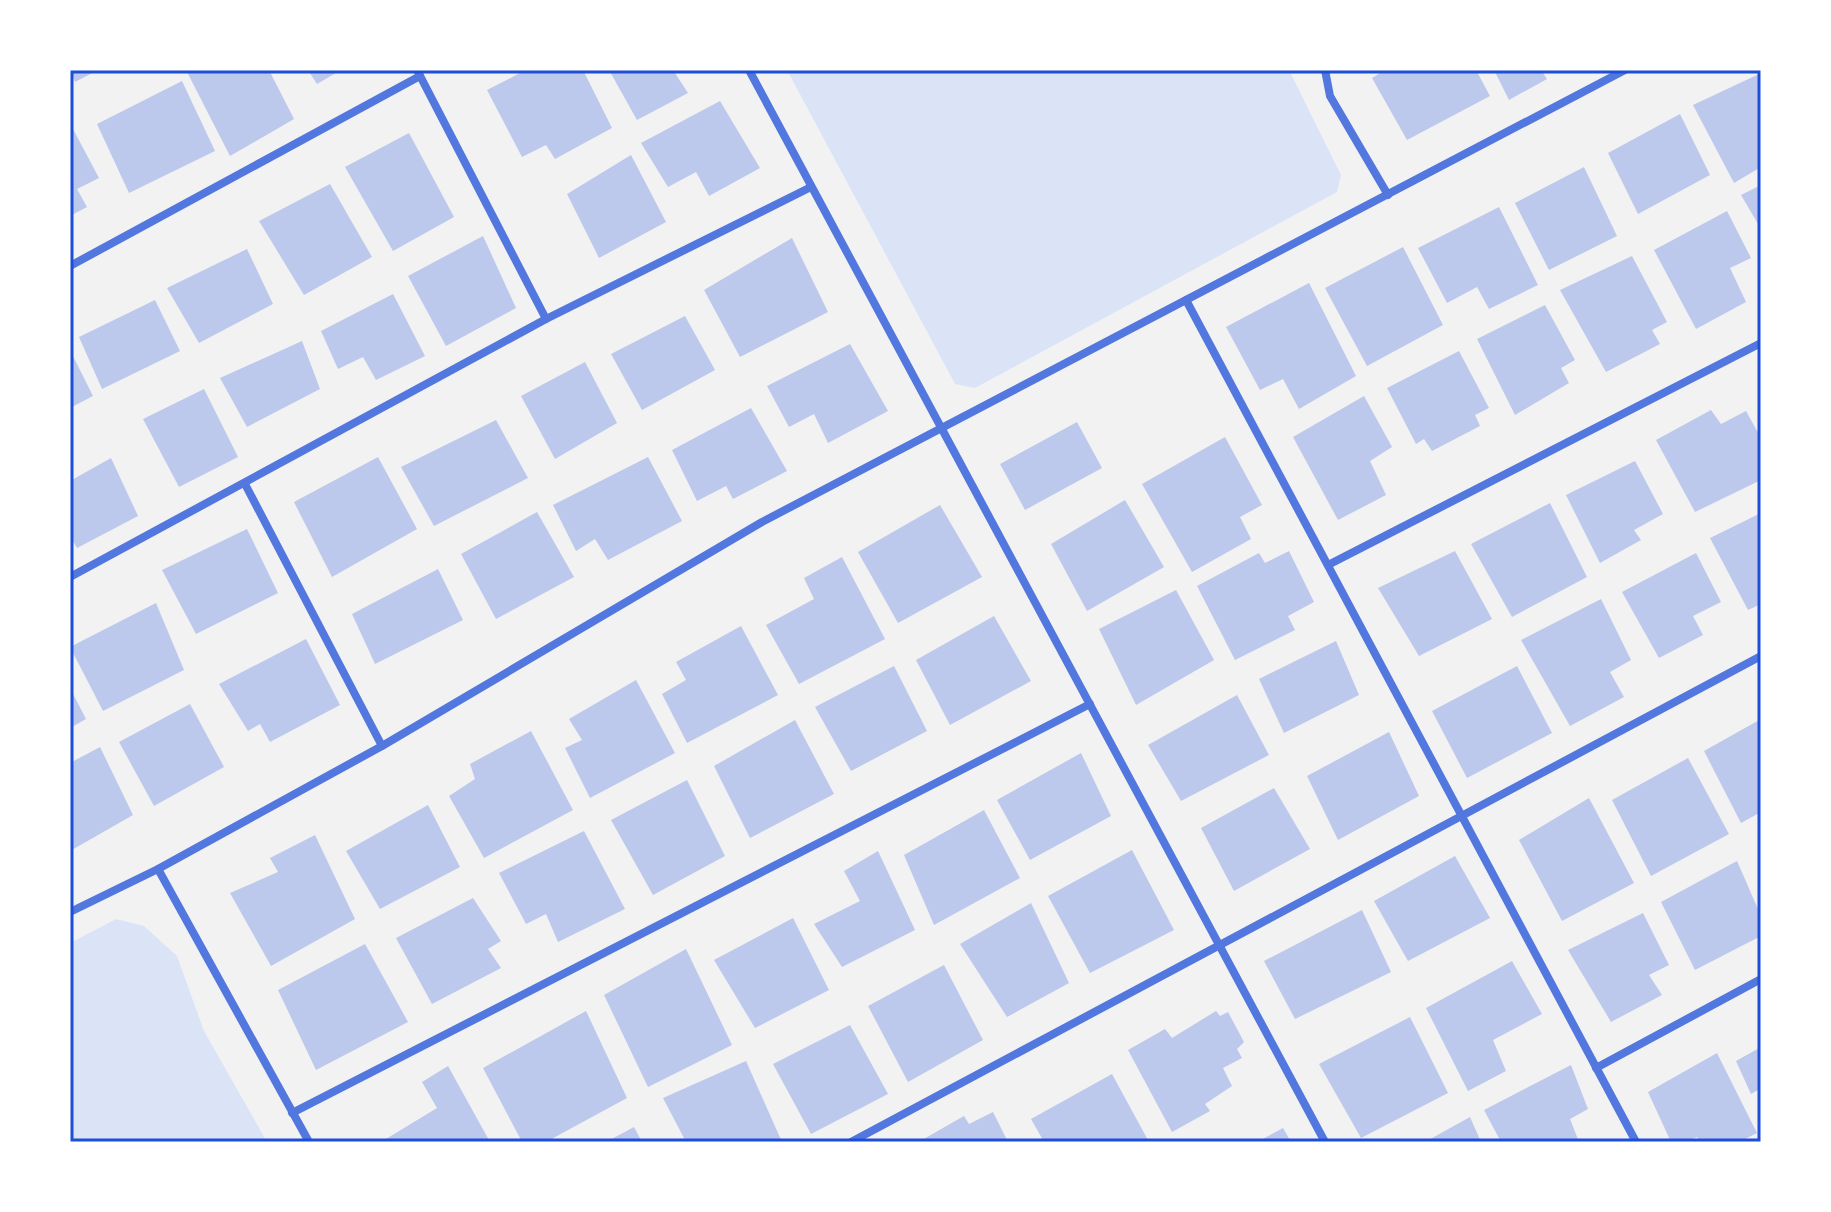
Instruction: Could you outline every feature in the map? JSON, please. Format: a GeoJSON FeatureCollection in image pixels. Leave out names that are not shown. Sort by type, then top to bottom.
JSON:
{"type":"FeatureCollection","features":[{"type":"Feature","properties":{"kind":"street"},"geometry":{"type":"LineString","coordinates":[[749,70],[1325,1142]]}},
{"type":"Feature","properties":{"kind":"street"},"geometry":{"type":"LineString","coordinates":[[1325,70],[1330,96],[1388,195]]}},
{"type":"Feature","properties":{"kind":"street"},"geometry":{"type":"LineString","coordinates":[[70,912],[158,869],[382,746],[762,522],[1625,70]]}},
{"type":"Feature","properties":{"kind":"street"},"geometry":{"type":"LineString","coordinates":[[70,266],[419,73],[546,319]]}},
{"type":"Feature","properties":{"kind":"street"},"geometry":{"type":"LineString","coordinates":[[70,577],[546,319],[811,187]]}},
{"type":"Feature","properties":{"kind":"street"},"geometry":{"type":"LineString","coordinates":[[1186,300],[1636,1142]]}},
{"type":"Feature","properties":{"kind":"street"},"geometry":{"type":"LineString","coordinates":[[1328,565],[1761,343]]}},
{"type":"Feature","properties":{"kind":"street"},"geometry":{"type":"LineString","coordinates":[[245,484],[382,746]]}},
{"type":"Feature","properties":{"kind":"street"},"geometry":{"type":"LineString","coordinates":[[851,1142],[1761,656]]}},
{"type":"Feature","properties":{"kind":"street"},"geometry":{"type":"LineString","coordinates":[[292,1113],[1090,704]]}},
{"type":"Feature","properties":{"kind":"street"},"geometry":{"type":"LineString","coordinates":[[158,869],[309,1142]]}},
{"type":"Feature","properties":{"kind":"street"},"geometry":{"type":"LineString","coordinates":[[1596,1068],[1761,979]]}},
{"type":"Feature","properties":{"kind":"shaded area"},"geometry":{"type":"Polygon","coordinates":[[[787,70],[1289,70],[1341,175],[1337,192],[975,388],[955,384],[787,70]]]}},
{"type":"Feature","properties":{"kind":"shaded area"},"geometry":{"type":"Polygon","coordinates":[[[116,919],[144,926],[177,956],[204,1031],[267,1142],[70,1142],[70,943],[116,919]]]}},
{"type":"Feature","properties":{"kind":"building"},"geometry":{"type":"Polygon","coordinates":[[[70,70],[98,70],[75,82],[70,70]]]}},
{"type":"Feature","properties":{"kind":"building"},"geometry":{"type":"Polygon","coordinates":[[[186,70],[269,70],[294,119],[230,156],[186,70]]]}},
{"type":"Feature","properties":{"kind":"building"},"geometry":{"type":"Polygon","coordinates":[[[308,70],[341,70],[317,84],[308,70]]]}},
{"type":"Feature","properties":{"kind":"building"},"geometry":{"type":"Polygon","coordinates":[[[526,70],[583,70],[612,128],[555,159],[546,145],[522,157],[487,90],[526,70]]]}},
{"type":"Feature","properties":{"kind":"building"},"geometry":{"type":"Polygon","coordinates":[[[609,70],[673,70],[688,93],[637,120],[609,70]]]}},
{"type":"Feature","properties":{"kind":"building"},"geometry":{"type":"Polygon","coordinates":[[[1385,70],[1476,70],[1490,96],[1407,140],[1372,78],[1385,70]]]}},
{"type":"Feature","properties":{"kind":"building"},"geometry":{"type":"Polygon","coordinates":[[[1494,70],[1541,70],[1547,79],[1509,100],[1494,70]]]}},
{"type":"Feature","properties":{"kind":"building"},"geometry":{"type":"Polygon","coordinates":[[[1759,74],[1761,167],[1734,183],[1693,105],[1759,74]]]}},
{"type":"Feature","properties":{"kind":"building"},"geometry":{"type":"Polygon","coordinates":[[[182,81],[215,151],[129,193],[97,124],[182,81]]]}},
{"type":"Feature","properties":{"kind":"building"},"geometry":{"type":"Polygon","coordinates":[[[720,101],[760,168],[709,196],[696,172],[668,187],[641,143],[720,101]]]}},
{"type":"Feature","properties":{"kind":"building"},"geometry":{"type":"Polygon","coordinates":[[[1680,114],[1710,175],[1638,214],[1608,153],[1680,114]]]}},
{"type":"Feature","properties":{"kind":"building"},"geometry":{"type":"Polygon","coordinates":[[[73,129],[99,178],[77,189],[87,207],[70,216],[70,130],[73,129]]]}},
{"type":"Feature","properties":{"kind":"building"},"geometry":{"type":"Polygon","coordinates":[[[409,133],[454,217],[393,251],[345,167],[409,133]]]}},
{"type":"Feature","properties":{"kind":"building"},"geometry":{"type":"Polygon","coordinates":[[[631,155],[666,222],[599,258],[567,194],[631,155]]]}},
{"type":"Feature","properties":{"kind":"building"},"geometry":{"type":"Polygon","coordinates":[[[1584,167],[1617,236],[1549,270],[1515,203],[1584,167]]]}},
{"type":"Feature","properties":{"kind":"building"},"geometry":{"type":"Polygon","coordinates":[[[330,184],[372,257],[304,295],[259,221],[330,184]]]}},
{"type":"Feature","properties":{"kind":"building"},"geometry":{"type":"Polygon","coordinates":[[[1761,185],[1761,229],[1741,195],[1761,185]]]}},
{"type":"Feature","properties":{"kind":"building"},"geometry":{"type":"Polygon","coordinates":[[[1499,207],[1538,285],[1489,309],[1477,287],[1447,303],[1418,248],[1499,207]]]}},
{"type":"Feature","properties":{"kind":"building"},"geometry":{"type":"Polygon","coordinates":[[[1727,211],[1751,258],[1730,268],[1746,302],[1696,329],[1654,250],[1727,211]]]}},
{"type":"Feature","properties":{"kind":"building"},"geometry":{"type":"Polygon","coordinates":[[[483,236],[516,308],[446,346],[408,276],[483,236]]]}},
{"type":"Feature","properties":{"kind":"building"},"geometry":{"type":"Polygon","coordinates":[[[792,238],[828,312],[740,357],[704,290],[792,238]]]}},
{"type":"Feature","properties":{"kind":"building"},"geometry":{"type":"Polygon","coordinates":[[[1403,247],[1443,325],[1367,366],[1325,288],[1403,247]]]}},
{"type":"Feature","properties":{"kind":"building"},"geometry":{"type":"Polygon","coordinates":[[[247,249],[273,304],[199,343],[167,288],[247,249]]]}},
{"type":"Feature","properties":{"kind":"building"},"geometry":{"type":"Polygon","coordinates":[[[1632,256],[1667,322],[1652,330],[1660,344],[1606,372],[1560,290],[1632,256]]]}},
{"type":"Feature","properties":{"kind":"building"},"geometry":{"type":"Polygon","coordinates":[[[1309,283],[1356,376],[1299,409],[1283,379],[1260,390],[1226,327],[1309,283]]]}},
{"type":"Feature","properties":{"kind":"building"},"geometry":{"type":"Polygon","coordinates":[[[393,294],[425,356],[376,380],[363,357],[338,369],[321,331],[393,294]]]}},
{"type":"Feature","properties":{"kind":"building"},"geometry":{"type":"Polygon","coordinates":[[[155,300],[180,351],[102,389],[79,337],[155,300]]]}},
{"type":"Feature","properties":{"kind":"building"},"geometry":{"type":"Polygon","coordinates":[[[1545,305],[1575,360],[1561,368],[1569,383],[1515,415],[1477,339],[1545,305]]]}},
{"type":"Feature","properties":{"kind":"building"},"geometry":{"type":"Polygon","coordinates":[[[685,316],[715,370],[642,410],[611,354],[685,316]]]}},
{"type":"Feature","properties":{"kind":"building"},"geometry":{"type":"Polygon","coordinates":[[[302,341],[320,389],[247,427],[220,378],[302,341]]]}},
{"type":"Feature","properties":{"kind":"building"},"geometry":{"type":"Polygon","coordinates":[[[850,344],[888,411],[828,443],[814,414],[789,427],[767,386],[850,344]]]}},
{"type":"Feature","properties":{"kind":"building"},"geometry":{"type":"Polygon","coordinates":[[[70,350],[93,396],[70,408],[70,350]]]}},
{"type":"Feature","properties":{"kind":"building"},"geometry":{"type":"Polygon","coordinates":[[[1459,351],[1489,408],[1475,415],[1480,426],[1432,451],[1424,439],[1416,444],[1387,388],[1459,351]]]}},
{"type":"Feature","properties":{"kind":"building"},"geometry":{"type":"Polygon","coordinates":[[[585,362],[617,423],[555,459],[521,396],[585,362]]]}},
{"type":"Feature","properties":{"kind":"building"},"geometry":{"type":"Polygon","coordinates":[[[204,389],[238,457],[179,487],[143,419],[204,389]]]}},
{"type":"Feature","properties":{"kind":"building"},"geometry":{"type":"Polygon","coordinates":[[[1364,396],[1392,447],[1370,461],[1386,495],[1338,520],[1293,437],[1364,396]]]}},
{"type":"Feature","properties":{"kind":"building"},"geometry":{"type":"Polygon","coordinates":[[[751,408],[787,471],[733,499],[726,486],[697,501],[672,450],[751,408]]]}},
{"type":"Feature","properties":{"kind":"building"},"geometry":{"type":"Polygon","coordinates":[[[1711,410],[1721,424],[1746,411],[1761,438],[1761,480],[1695,512],[1656,440],[1711,410]]]}},
{"type":"Feature","properties":{"kind":"building"},"geometry":{"type":"Polygon","coordinates":[[[496,420],[528,478],[434,526],[401,467],[496,420]]]}},
{"type":"Feature","properties":{"kind":"building"},"geometry":{"type":"Polygon","coordinates":[[[1077,422],[1102,468],[1025,510],[1000,464],[1077,422]]]}},
{"type":"Feature","properties":{"kind":"building"},"geometry":{"type":"Polygon","coordinates":[[[1225,437],[1262,505],[1240,517],[1251,539],[1192,572],[1142,484],[1225,437]]]}},
{"type":"Feature","properties":{"kind":"building"},"geometry":{"type":"Polygon","coordinates":[[[378,457],[417,529],[332,577],[294,502],[378,457]]]}},
{"type":"Feature","properties":{"kind":"building"},"geometry":{"type":"Polygon","coordinates":[[[648,457],[682,521],[608,560],[595,539],[576,551],[553,505],[648,457]]]}},
{"type":"Feature","properties":{"kind":"building"},"geometry":{"type":"Polygon","coordinates":[[[111,458],[138,516],[77,548],[70,536],[70,481],[111,458]]]}},
{"type":"Feature","properties":{"kind":"building"},"geometry":{"type":"Polygon","coordinates":[[[1635,461],[1663,514],[1634,530],[1641,540],[1600,563],[1566,495],[1635,461]]]}},
{"type":"Feature","properties":{"kind":"building"},"geometry":{"type":"Polygon","coordinates":[[[1125,500],[1164,567],[1087,611],[1051,544],[1125,500]]]}},
{"type":"Feature","properties":{"kind":"building"},"geometry":{"type":"Polygon","coordinates":[[[1550,503],[1587,577],[1512,617],[1471,544],[1550,503]]]}},
{"type":"Feature","properties":{"kind":"building"},"geometry":{"type":"Polygon","coordinates":[[[940,505],[982,577],[898,623],[858,552],[940,505]]]}},
{"type":"Feature","properties":{"kind":"building"},"geometry":{"type":"Polygon","coordinates":[[[537,512],[574,577],[496,619],[461,554],[537,512]]]}},
{"type":"Feature","properties":{"kind":"building"},"geometry":{"type":"Polygon","coordinates":[[[1761,513],[1761,604],[1748,610],[1710,538],[1761,513]]]}},
{"type":"Feature","properties":{"kind":"building"},"geometry":{"type":"Polygon","coordinates":[[[247,529],[278,593],[196,634],[162,570],[247,529]]]}},
{"type":"Feature","properties":{"kind":"building"},"geometry":{"type":"Polygon","coordinates":[[[1289,551],[1314,602],[1288,616],[1295,630],[1235,660],[1197,586],[1259,553],[1265,563],[1289,551]]]}},
{"type":"Feature","properties":{"kind":"building"},"geometry":{"type":"Polygon","coordinates":[[[1455,551],[1492,619],[1419,656],[1378,588],[1455,551]]]}},
{"type":"Feature","properties":{"kind":"building"},"geometry":{"type":"Polygon","coordinates":[[[1696,553],[1721,602],[1693,616],[1703,635],[1659,658],[1622,592],[1696,553]]]}},
{"type":"Feature","properties":{"kind":"building"},"geometry":{"type":"Polygon","coordinates":[[[842,557],[885,639],[799,684],[766,625],[814,599],[804,578],[842,557]]]}},
{"type":"Feature","properties":{"kind":"building"},"geometry":{"type":"Polygon","coordinates":[[[438,569],[463,620],[375,664],[352,614],[438,569]]]}},
{"type":"Feature","properties":{"kind":"building"},"geometry":{"type":"Polygon","coordinates":[[[1176,590],[1214,660],[1136,705],[1099,629],[1176,590]]]}},
{"type":"Feature","properties":{"kind":"building"},"geometry":{"type":"Polygon","coordinates":[[[1601,599],[1631,660],[1610,672],[1624,697],[1570,726],[1521,640],[1601,599]]]}},
{"type":"Feature","properties":{"kind":"building"},"geometry":{"type":"Polygon","coordinates":[[[156,603],[184,670],[103,711],[70,647],[156,603]]]}},
{"type":"Feature","properties":{"kind":"building"},"geometry":{"type":"Polygon","coordinates":[[[994,616],[1031,681],[950,725],[916,660],[994,616]]]}},
{"type":"Feature","properties":{"kind":"building"},"geometry":{"type":"Polygon","coordinates":[[[741,626],[778,695],[687,743],[662,694],[686,680],[676,662],[741,626]]]}},
{"type":"Feature","properties":{"kind":"building"},"geometry":{"type":"Polygon","coordinates":[[[306,639],[340,705],[270,742],[260,724],[248,731],[219,684],[306,639]]]}},
{"type":"Feature","properties":{"kind":"building"},"geometry":{"type":"Polygon","coordinates":[[[1336,641],[1359,695],[1284,733],[1259,679],[1336,641]]]}},
{"type":"Feature","properties":{"kind":"building"},"geometry":{"type":"Polygon","coordinates":[[[894,666],[927,731],[851,771],[815,707],[894,666]]]}},
{"type":"Feature","properties":{"kind":"building"},"geometry":{"type":"Polygon","coordinates":[[[1517,666],[1552,733],[1467,778],[1432,711],[1517,666]]]}},
{"type":"Feature","properties":{"kind":"building"},"geometry":{"type":"Polygon","coordinates":[[[636,680],[675,753],[590,798],[565,748],[582,740],[569,719],[636,680]]]}},
{"type":"Feature","properties":{"kind":"building"},"geometry":{"type":"Polygon","coordinates":[[[70,688],[86,719],[70,728],[70,688]]]}},
{"type":"Feature","properties":{"kind":"building"},"geometry":{"type":"Polygon","coordinates":[[[1237,695],[1269,755],[1181,801],[1148,745],[1237,695]]]}},
{"type":"Feature","properties":{"kind":"building"},"geometry":{"type":"Polygon","coordinates":[[[190,704],[224,767],[154,806],[119,742],[190,704]]]}},
{"type":"Feature","properties":{"kind":"building"},"geometry":{"type":"Polygon","coordinates":[[[1761,719],[1761,812],[1741,823],[1704,751],[1761,719]]]}},
{"type":"Feature","properties":{"kind":"building"},"geometry":{"type":"Polygon","coordinates":[[[795,720],[834,794],[750,838],[714,766],[795,720]]]}},
{"type":"Feature","properties":{"kind":"building"},"geometry":{"type":"Polygon","coordinates":[[[531,731],[573,810],[484,858],[449,796],[475,779],[470,764],[531,731]]]}},
{"type":"Feature","properties":{"kind":"building"},"geometry":{"type":"Polygon","coordinates":[[[1389,732],[1419,796],[1338,840],[1307,776],[1389,732]]]}},
{"type":"Feature","properties":{"kind":"building"},"geometry":{"type":"Polygon","coordinates":[[[100,747],[133,815],[70,851],[70,763],[100,747]]]}},
{"type":"Feature","properties":{"kind":"building"},"geometry":{"type":"Polygon","coordinates":[[[1081,753],[1111,816],[1030,860],[997,800],[1081,753]]]}},
{"type":"Feature","properties":{"kind":"building"},"geometry":{"type":"Polygon","coordinates":[[[1688,758],[1729,834],[1651,876],[1612,800],[1688,758]]]}},
{"type":"Feature","properties":{"kind":"building"},"geometry":{"type":"Polygon","coordinates":[[[687,780],[725,856],[653,895],[611,820],[687,780]]]}},
{"type":"Feature","properties":{"kind":"building"},"geometry":{"type":"Polygon","coordinates":[[[1274,788],[1310,849],[1234,891],[1201,828],[1274,788]]]}},
{"type":"Feature","properties":{"kind":"building"},"geometry":{"type":"Polygon","coordinates":[[[1589,798],[1634,883],[1562,921],[1519,840],[1589,798]]]}},
{"type":"Feature","properties":{"kind":"building"},"geometry":{"type":"Polygon","coordinates":[[[428,805],[460,867],[380,909],[346,851],[428,805]]]}},
{"type":"Feature","properties":{"kind":"building"},"geometry":{"type":"Polygon","coordinates":[[[984,810],[1020,878],[934,925],[904,855],[984,810]]]}},
{"type":"Feature","properties":{"kind":"building"},"geometry":{"type":"Polygon","coordinates":[[[584,831],[625,909],[558,942],[546,914],[526,924],[499,873],[584,831]]]}},
{"type":"Feature","properties":{"kind":"building"},"geometry":{"type":"Polygon","coordinates":[[[315,835],[355,919],[271,966],[230,893],[278,872],[270,858],[315,835]]]}},
{"type":"Feature","properties":{"kind":"building"},"geometry":{"type":"Polygon","coordinates":[[[1132,850],[1174,930],[1090,973],[1048,896],[1132,850]]]}},
{"type":"Feature","properties":{"kind":"building"},"geometry":{"type":"Polygon","coordinates":[[[878,851],[915,930],[842,967],[814,924],[860,901],[844,871],[878,851]]]}},
{"type":"Feature","properties":{"kind":"building"},"geometry":{"type":"Polygon","coordinates":[[[1455,856],[1490,918],[1408,961],[1374,901],[1455,856]]]}},
{"type":"Feature","properties":{"kind":"building"},"geometry":{"type":"Polygon","coordinates":[[[1737,861],[1761,916],[1761,936],[1695,970],[1661,902],[1737,861]]]}},
{"type":"Feature","properties":{"kind":"building"},"geometry":{"type":"Polygon","coordinates":[[[473,898],[501,941],[488,949],[501,968],[432,1004],[396,938],[473,898]]]}},
{"type":"Feature","properties":{"kind":"building"},"geometry":{"type":"Polygon","coordinates":[[[1031,903],[1069,983],[1007,1017],[960,944],[1031,903]]]}},
{"type":"Feature","properties":{"kind":"building"},"geometry":{"type":"Polygon","coordinates":[[[1362,910],[1391,972],[1295,1019],[1264,961],[1362,910]]]}},
{"type":"Feature","properties":{"kind":"building"},"geometry":{"type":"Polygon","coordinates":[[[1643,913],[1669,965],[1649,975],[1662,995],[1611,1022],[1568,950],[1643,913]]]}},
{"type":"Feature","properties":{"kind":"building"},"geometry":{"type":"Polygon","coordinates":[[[793,918],[829,990],[755,1028],[714,960],[793,918]]]}},
{"type":"Feature","properties":{"kind":"building"},"geometry":{"type":"Polygon","coordinates":[[[365,944],[408,1022],[316,1070],[278,990],[365,944]]]}},
{"type":"Feature","properties":{"kind":"building"},"geometry":{"type":"Polygon","coordinates":[[[686,949],[732,1045],[648,1087],[604,995],[686,949]]]}},
{"type":"Feature","properties":{"kind":"building"},"geometry":{"type":"Polygon","coordinates":[[[1512,961],[1542,1014],[1493,1040],[1506,1071],[1468,1091],[1426,1008],[1512,961]]]}},
{"type":"Feature","properties":{"kind":"building"},"geometry":{"type":"Polygon","coordinates":[[[944,965],[983,1040],[908,1082],[868,1006],[944,965]]]}},
{"type":"Feature","properties":{"kind":"building"},"geometry":{"type":"Polygon","coordinates":[[[586,1011],[627,1098],[546,1142],[522,1142],[483,1068],[586,1011]]]}},
{"type":"Feature","properties":{"kind":"building"},"geometry":{"type":"Polygon","coordinates":[[[1216,1011],[1220,1016],[1228,1012],[1244,1042],[1237,1049],[1242,1058],[1223,1068],[1232,1086],[1205,1104],[1210,1111],[1172,1132],[1128,1050],[1165,1029],[1172,1038],[1216,1011]]]}},
{"type":"Feature","properties":{"kind":"building"},"geometry":{"type":"Polygon","coordinates":[[[1410,1017],[1448,1093],[1361,1138],[1319,1064],[1410,1017]]]}},
{"type":"Feature","properties":{"kind":"building"},"geometry":{"type":"Polygon","coordinates":[[[850,1025],[888,1094],[811,1134],[773,1064],[850,1025]]]}},
{"type":"Feature","properties":{"kind":"building"},"geometry":{"type":"Polygon","coordinates":[[[1761,1047],[1761,1095],[1758,1090],[1751,1094],[1736,1061],[1761,1047]]]}},
{"type":"Feature","properties":{"kind":"building"},"geometry":{"type":"Polygon","coordinates":[[[1717,1053],[1757,1133],[1739,1142],[1700,1142],[1697,1137],[1685,1142],[1671,1142],[1648,1092],[1717,1053]]]}},
{"type":"Feature","properties":{"kind":"building"},"geometry":{"type":"Polygon","coordinates":[[[746,1061],[782,1142],[686,1142],[663,1098],[746,1061]]]}},
{"type":"Feature","properties":{"kind":"building"},"geometry":{"type":"Polygon","coordinates":[[[1571,1065],[1588,1109],[1570,1119],[1579,1142],[1501,1142],[1484,1110],[1571,1065]]]}},
{"type":"Feature","properties":{"kind":"building"},"geometry":{"type":"Polygon","coordinates":[[[448,1066],[490,1142],[381,1142],[437,1108],[422,1082],[448,1066]]]}},
{"type":"Feature","properties":{"kind":"building"},"geometry":{"type":"Polygon","coordinates":[[[1112,1074],[1149,1142],[1044,1142],[1031,1119],[1112,1074]]]}},
{"type":"Feature","properties":{"kind":"building"},"geometry":{"type":"Polygon","coordinates":[[[993,1112],[1008,1142],[922,1140],[964,1116],[969,1124],[993,1112]]]}},
{"type":"Feature","properties":{"kind":"building"},"geometry":{"type":"Polygon","coordinates":[[[1470,1117],[1481,1142],[1425,1142],[1470,1117]]]}},
{"type":"Feature","properties":{"kind":"building"},"geometry":{"type":"Polygon","coordinates":[[[634,1127],[642,1142],[606,1142],[634,1127]]]}},
{"type":"Feature","properties":{"kind":"building"},"geometry":{"type":"Polygon","coordinates":[[[1283,1128],[1291,1142],[1257,1142],[1283,1128]]]}}]}
